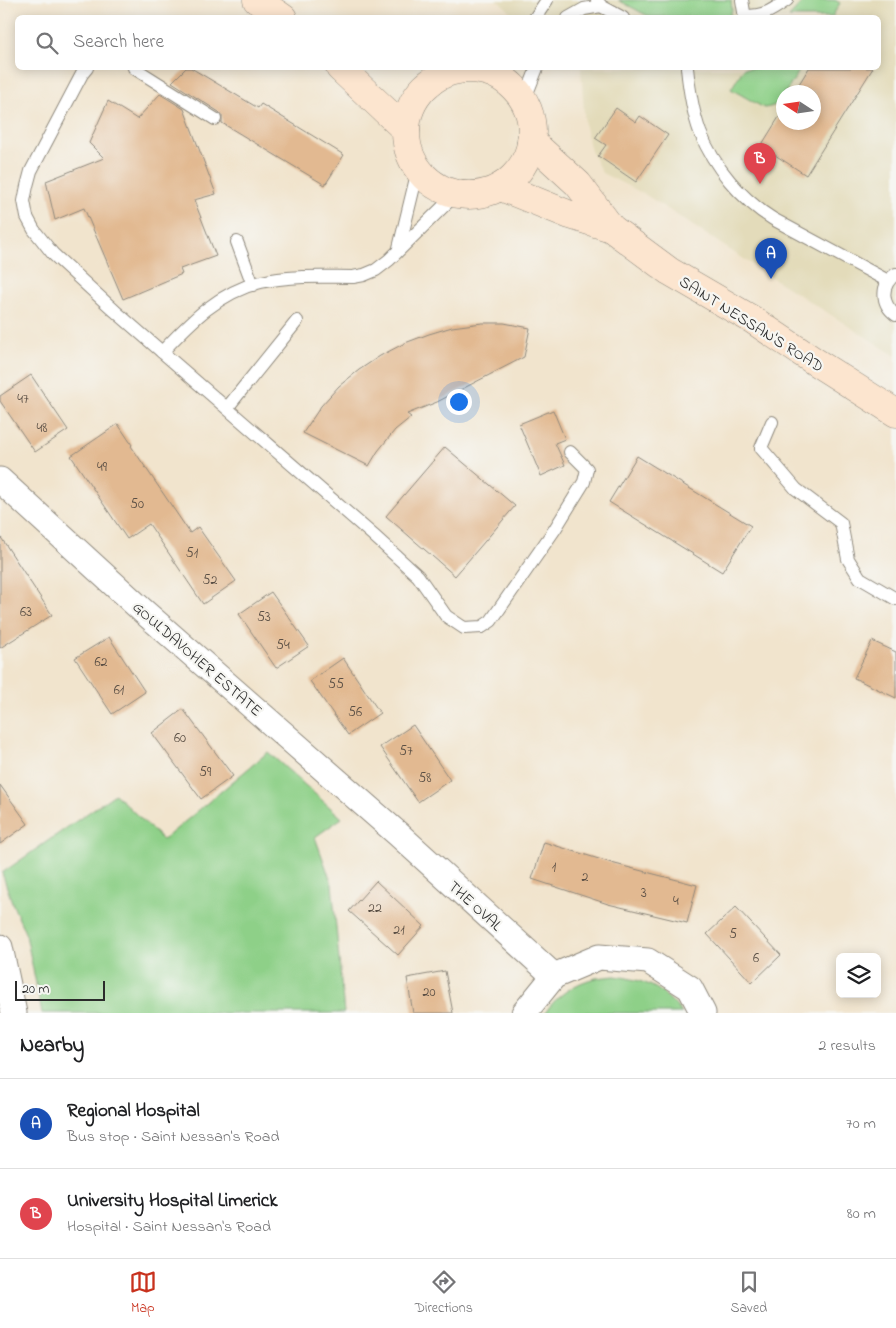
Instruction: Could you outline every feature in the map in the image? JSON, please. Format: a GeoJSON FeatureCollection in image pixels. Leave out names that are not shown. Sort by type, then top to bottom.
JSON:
{"type":"FeatureCollection","features":[{"type":"Feature","properties":{"kind":"main road"},"geometry":{"type":"LineString","coordinates":[[257,0],[279,15]]}},
{"type":"Feature","properties":{"kind":"main road"},"geometry":{"type":"LineString","coordinates":[[342,70],[406,130]]}},
{"type":"Feature","properties":{"kind":"main road"},"geometry":{"type":"LineString","coordinates":[[447,70],[432,80],[417,95],[409,111],[406,130],[408,150],[418,170],[435,185],[456,194],[481,194],[501,187],[521,168],[531,141],[531,120],[524,101],[509,83],[486,70]]}},
{"type":"Feature","properties":{"kind":"main road","name":"SAINT NESSAN'S ROAD"},"geometry":{"type":"LineString","coordinates":[[531,141],[578,184],[611,228],[669,270],[753,320],[896,413]]}},
{"type":"Feature","properties":{"kind":"main road","name":"SAINT NESSAN'S ROAD"},"geometry":{"type":"LineString","coordinates":[[501,187],[570,215],[611,228]]}},
{"type":"Feature","properties":{"kind":"street","name":"GOULDAVOHER ESTATE"},"geometry":{"type":"LineString","coordinates":[[0,480],[143,611],[398,834]]}},
{"type":"Feature","properties":{"kind":"street","name":"THE OVAL"},"geometry":{"type":"LineString","coordinates":[[398,834],[554,976]]}},
{"type":"Feature","properties":{"kind":"street"},"geometry":{"type":"LineString","coordinates":[[0,947],[14,1013]]}},
{"type":"Feature","properties":{"kind":"street"},"geometry":{"type":"LineString","coordinates":[[524,1013],[554,976],[599,957],[648,961],[690,988],[703,1013]]}},
{"type":"Feature","properties":{"kind":"lane"},"geometry":{"type":"LineString","coordinates":[[537,15],[547,0]]}},
{"type":"Feature","properties":{"kind":"lane"},"geometry":{"type":"LineString","coordinates":[[742,0],[745,15]]}},
{"type":"Feature","properties":{"kind":"lane"},"geometry":{"type":"LineString","coordinates":[[761,15],[788,0]]}},
{"type":"Feature","properties":{"kind":"lane"},"geometry":{"type":"LineString","coordinates":[[573,15],[599,3],[618,15]]}},
{"type":"Feature","properties":{"kind":"lane"},"geometry":{"type":"LineString","coordinates":[[85,70],[31,171],[24,201],[27,217],[34,230],[53,254],[115,311],[418,576],[446,616],[464,628],[482,627],[491,621],[555,529],[584,482],[587,469],[570,452]]}},
{"type":"Feature","properties":{"kind":"lane"},"geometry":{"type":"LineString","coordinates":[[137,70],[215,118]]}},
{"type":"Feature","properties":{"kind":"lane"},"geometry":{"type":"LineString","coordinates":[[524,101],[536,70]]}},
{"type":"Feature","properties":{"kind":"lane"},"geometry":{"type":"LineString","coordinates":[[687,70],[689,87],[700,131],[712,156],[728,179],[760,211],[773,219],[892,278],[884,289],[884,296],[890,311],[896,315]]}},
{"type":"Feature","properties":{"kind":"lane"},"geometry":{"type":"LineString","coordinates":[[400,248],[418,170]]}},
{"type":"Feature","properties":{"kind":"lane"},"geometry":{"type":"LineString","coordinates":[[162,352],[190,323],[209,307],[228,295],[253,285],[281,279],[353,277],[376,270],[389,260],[456,194]]}},
{"type":"Feature","properties":{"kind":"lane"},"geometry":{"type":"LineString","coordinates":[[238,242],[253,285]]}},
{"type":"Feature","properties":{"kind":"lane"},"geometry":{"type":"LineString","coordinates":[[227,408],[298,321]]}},
{"type":"Feature","properties":{"kind":"lane"},"geometry":{"type":"LineString","coordinates":[[772,422],[761,448],[796,489],[841,523],[848,559],[860,578],[896,599]]}},
{"type":"Feature","properties":{"kind":"shaded area"},"geometry":{"type":"Polygon","coordinates":[[[494,0],[896,0],[896,356],[646,195],[602,173],[591,151],[585,127],[581,70],[881,70],[881,15],[514,15],[499,1],[494,0]]]}},
{"type":"Feature","properties":{"kind":"green space"},"geometry":{"type":"Polygon","coordinates":[[[618,0],[731,0],[732,10],[730,15],[646,15],[618,0]]]}},
{"type":"Feature","properties":{"kind":"green space"},"geometry":{"type":"Polygon","coordinates":[[[805,0],[835,0],[840,3],[833,15],[791,15],[805,0]]]}},
{"type":"Feature","properties":{"kind":"green space"},"geometry":{"type":"Polygon","coordinates":[[[743,70],[800,70],[790,85],[776,85],[776,104],[764,108],[731,89],[743,70]]]}},
{"type":"Feature","properties":{"kind":"green space"},"geometry":{"type":"Polygon","coordinates":[[[268,752],[342,818],[315,837],[332,884],[344,1013],[42,1013],[26,935],[2,873],[115,794],[163,840],[268,752]]]}},
{"type":"Feature","properties":{"kind":"green space"},"geometry":{"type":"Polygon","coordinates":[[[615,976],[636,980],[653,987],[667,997],[682,1013],[545,1013],[555,1001],[574,986],[596,978],[615,976]]]}},
{"type":"Feature","properties":{"kind":"building"},"geometry":{"type":"Polygon","coordinates":[[[184,70],[194,70],[258,108],[261,104],[344,155],[325,185],[222,123],[222,116],[219,112],[172,82],[184,70]]]}},
{"type":"Feature","properties":{"kind":"building"},"geometry":{"type":"Polygon","coordinates":[[[808,70],[872,70],[806,175],[761,146],[776,122],[776,130],[821,130],[821,85],[798,85],[808,70]]]}},
{"type":"Feature","properties":{"kind":"building"},"geometry":{"type":"Polygon","coordinates":[[[160,94],[184,109],[216,194],[194,200],[216,256],[180,269],[182,274],[123,299],[84,208],[55,220],[46,181],[104,158],[89,143],[108,101],[137,119],[160,94]]]}},
{"type":"Feature","properties":{"kind":"building"},"geometry":{"type":"Polygon","coordinates":[[[616,108],[636,122],[640,116],[668,135],[636,182],[598,156],[606,145],[595,138],[616,108]]]}},
{"type":"Feature","properties":{"kind":"building"},"geometry":{"type":"Polygon","coordinates":[[[482,323],[504,323],[530,328],[524,357],[437,402],[407,414],[411,417],[395,430],[369,466],[303,433],[321,406],[339,386],[380,356],[405,343],[429,334],[452,327],[482,323]]]}},
{"type":"Feature","properties":{"kind":"building"},"geometry":{"type":"Polygon","coordinates":[[[31,375],[68,430],[35,452],[0,401],[0,396],[31,375]]]}},
{"type":"Feature","properties":{"kind":"building"},"geometry":{"type":"Polygon","coordinates":[[[553,410],[565,439],[555,443],[565,465],[541,476],[519,424],[553,410]]]}},
{"type":"Feature","properties":{"kind":"building"},"geometry":{"type":"Polygon","coordinates":[[[118,424],[190,533],[198,527],[236,581],[203,604],[149,524],[127,539],[71,456],[118,424]]]}},
{"type":"Feature","properties":{"kind":"building"},"geometry":{"type":"Polygon","coordinates":[[[445,447],[515,506],[455,576],[386,516],[445,447]]]}},
{"type":"Feature","properties":{"kind":"building"},"geometry":{"type":"Polygon","coordinates":[[[637,456],[751,526],[722,572],[609,502],[637,456]]]}},
{"type":"Feature","properties":{"kind":"building"},"geometry":{"type":"Polygon","coordinates":[[[0,536],[52,615],[0,648],[0,536]]]}},
{"type":"Feature","properties":{"kind":"building"},"geometry":{"type":"Polygon","coordinates":[[[271,592],[309,646],[276,668],[239,614],[271,592]]]}},
{"type":"Feature","properties":{"kind":"building"},"geometry":{"type":"Polygon","coordinates":[[[109,637],[145,692],[112,714],[75,658],[109,637]]]}},
{"type":"Feature","properties":{"kind":"building"},"geometry":{"type":"Polygon","coordinates":[[[872,641],[896,652],[896,698],[854,678],[872,641]]]}},
{"type":"Feature","properties":{"kind":"building"},"geometry":{"type":"Polygon","coordinates":[[[343,658],[380,713],[348,735],[310,681],[343,658]]]}},
{"type":"Feature","properties":{"kind":"building"},"geometry":{"type":"Polygon","coordinates":[[[183,709],[233,776],[201,799],[152,733],[183,709]]]}},
{"type":"Feature","properties":{"kind":"building"},"geometry":{"type":"Polygon","coordinates":[[[413,725],[450,780],[418,802],[380,747],[413,725]]]}},
{"type":"Feature","properties":{"kind":"building"},"geometry":{"type":"Polygon","coordinates":[[[0,785],[28,824],[0,844],[0,785]]]}},
{"type":"Feature","properties":{"kind":"building"},"geometry":{"type":"Polygon","coordinates":[[[544,842],[615,864],[697,885],[687,923],[608,904],[532,879],[544,842]]]}},
{"type":"Feature","properties":{"kind":"building"},"geometry":{"type":"Polygon","coordinates":[[[376,881],[424,926],[398,955],[349,911],[376,881]]]}},
{"type":"Feature","properties":{"kind":"building"},"geometry":{"type":"Polygon","coordinates":[[[736,907],[781,955],[752,983],[707,934],[736,907]]]}},
{"type":"Feature","properties":{"kind":"building"},"geometry":{"type":"Polygon","coordinates":[[[445,971],[453,1013],[413,1013],[407,978],[445,971]]]}},
{"type":"Feature","properties":{"kind":"place","name":"University Hospital Limerick"},"geometry":{"type":"Point","coordinates":[760,184]}},
{"type":"Feature","properties":{"kind":"place","name":"Regional Hospital"},"geometry":{"type":"Point","coordinates":[771,279]}}]}
